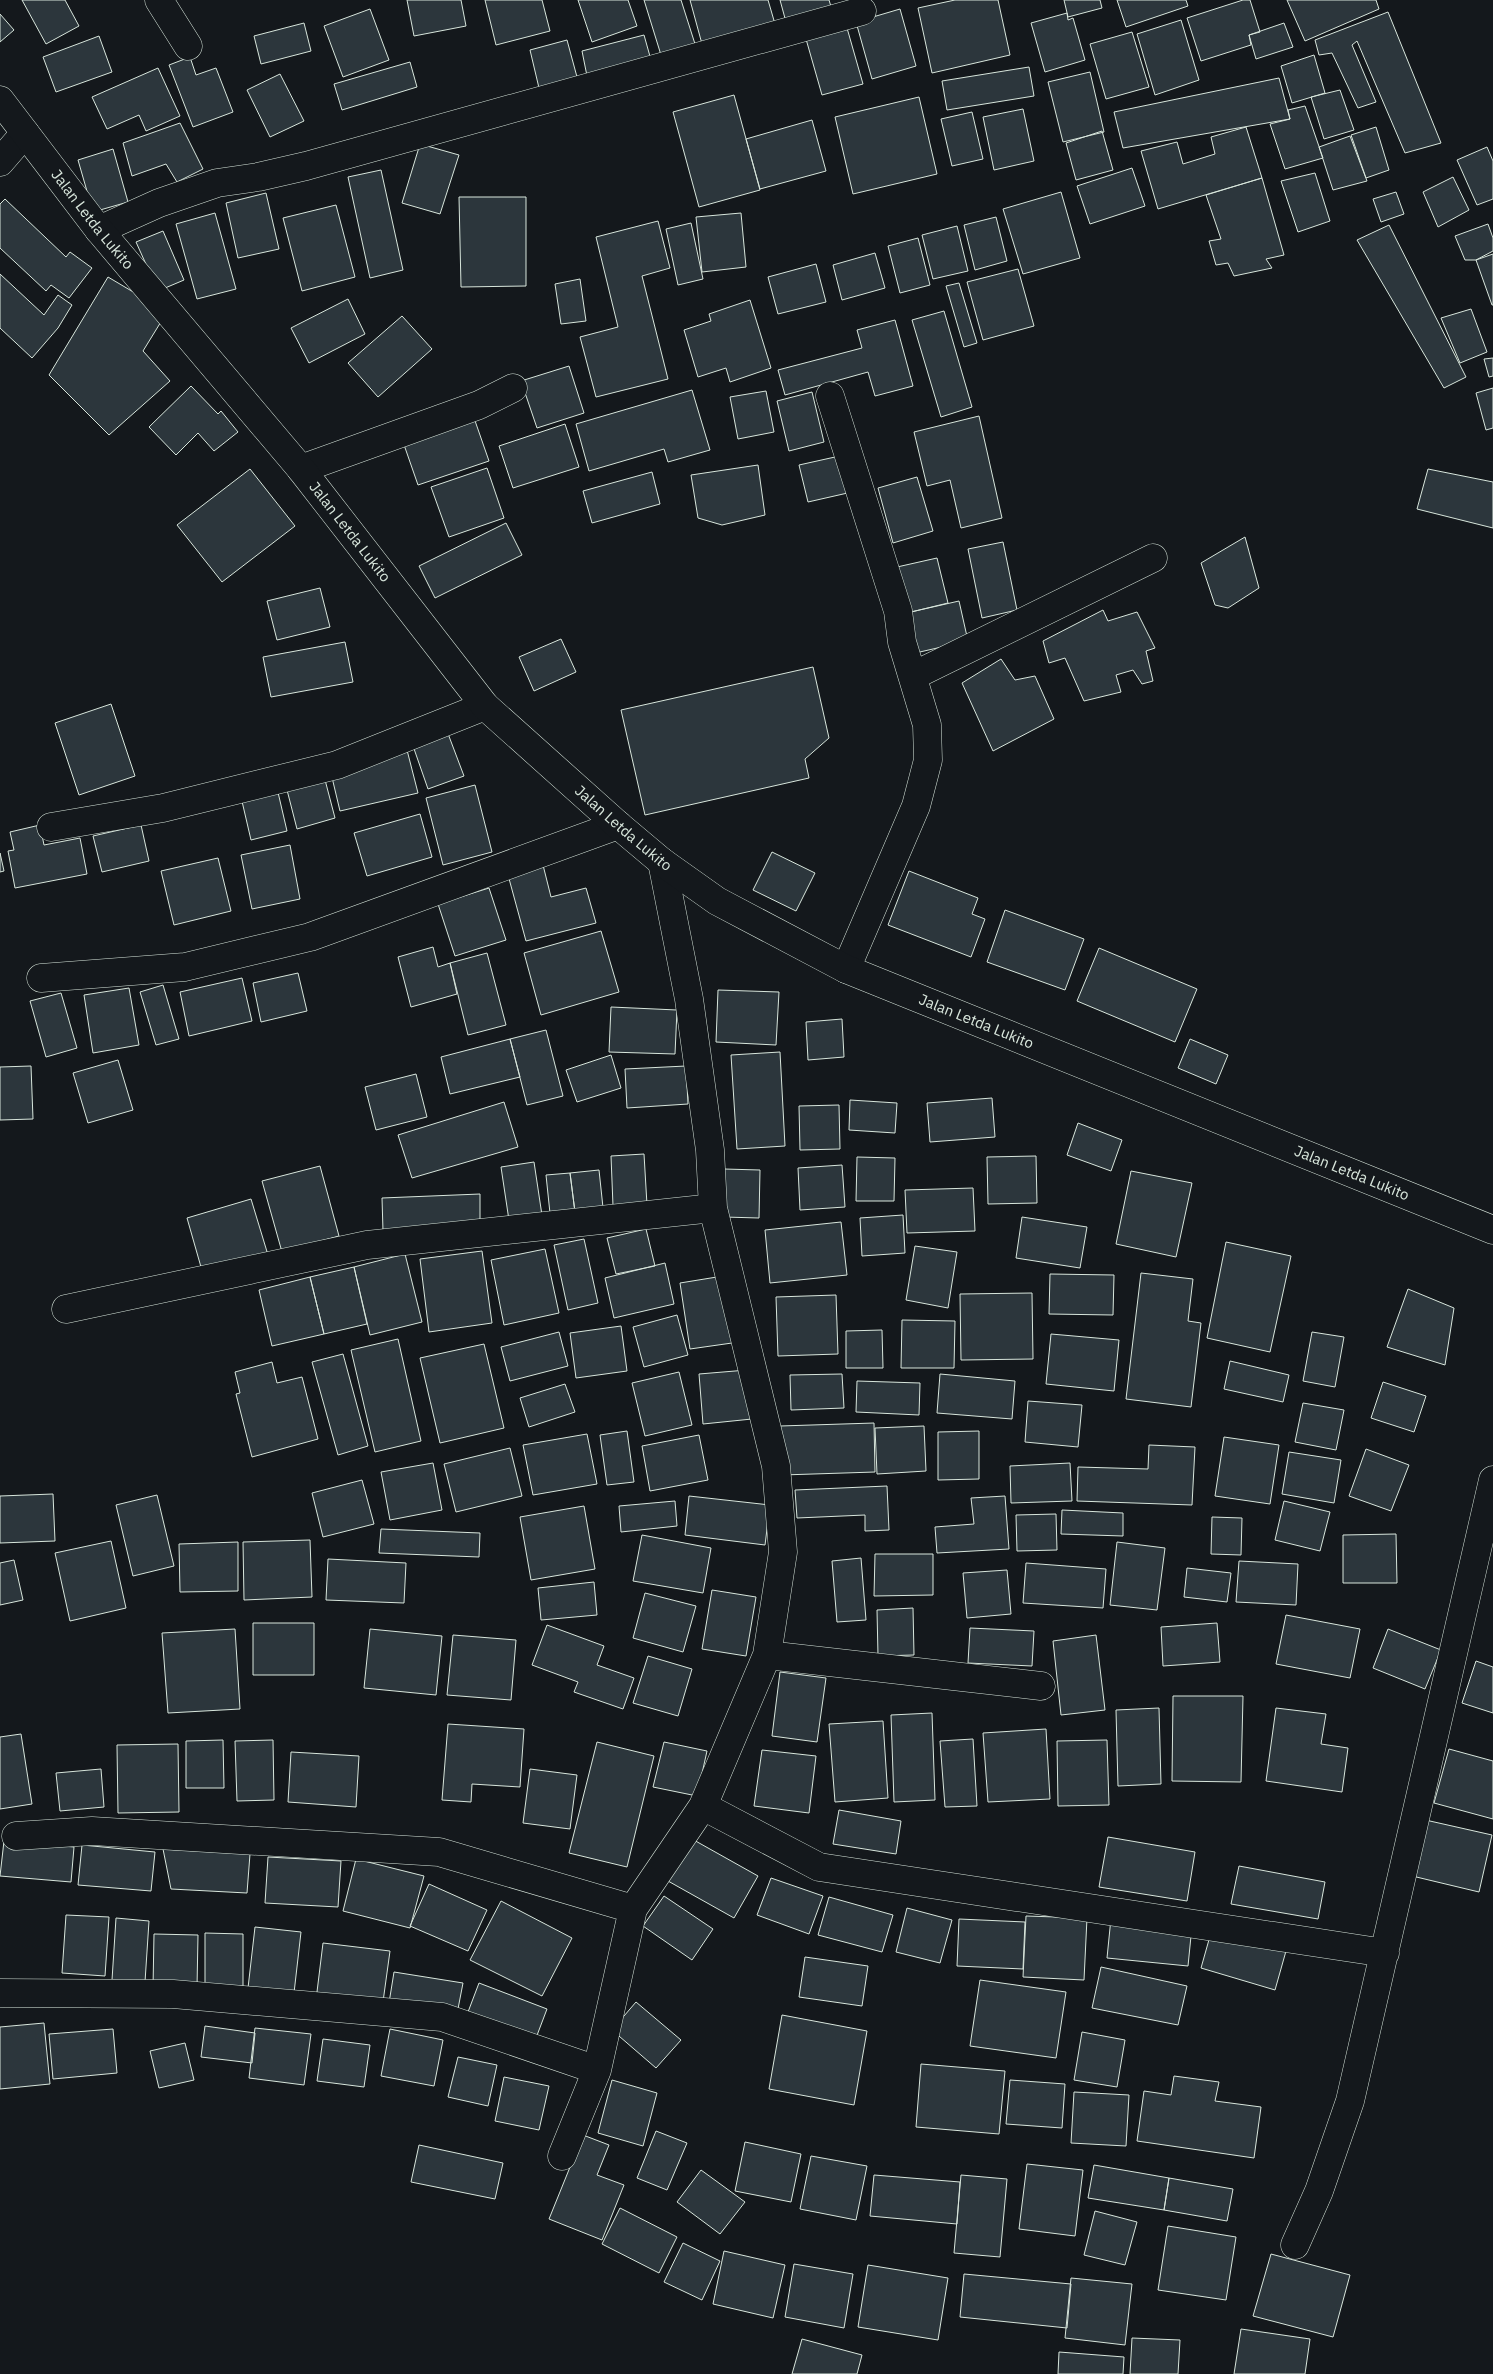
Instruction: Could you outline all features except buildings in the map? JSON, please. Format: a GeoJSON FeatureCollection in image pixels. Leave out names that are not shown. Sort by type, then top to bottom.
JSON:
{"type":"FeatureCollection","features":[{"type":"Feature","properties":{"kind":"street"},"geometry":{"type":"LineString","coordinates":[[159,0],[188,46]]}},
{"type":"Feature","properties":{"kind":"street"},"geometry":{"type":"LineString","coordinates":[[99,230],[159,203],[217,183],[258,177],[306,166],[862,11]]}},
{"type":"Feature","properties":{"kind":"street","name":"Jalan Letda Lukito"},"geometry":{"type":"LineString","coordinates":[[0,100],[99,230],[301,469],[485,706],[662,862],[717,901],[846,969],[1493,1230]]}},
{"type":"Feature","properties":{"kind":"street"},"geometry":{"type":"LineString","coordinates":[[0,162],[25,133]]}},
{"type":"Feature","properties":{"kind":"street"},"geometry":{"type":"LineString","coordinates":[[301,469],[480,405],[512,388]]}},
{"type":"Feature","properties":{"kind":"street"},"geometry":{"type":"LineString","coordinates":[[830,396],[898,611],[902,642],[927,725],[928,760],[916,806],[846,969]]}},
{"type":"Feature","properties":{"kind":"street"},"geometry":{"type":"LineString","coordinates":[[913,676],[1153,558]]}},
{"type":"Feature","properties":{"kind":"street"},"geometry":{"type":"LineString","coordinates":[[51,827],[163,808],[337,764],[485,706]]}},
{"type":"Feature","properties":{"kind":"street"},"geometry":{"type":"LineString","coordinates":[[41,978],[185,967],[310,937],[618,825]]}},
{"type":"Feature","properties":{"kind":"street"},"geometry":{"type":"LineString","coordinates":[[562,2156],[597,2070],[633,1909],[703,1806],[767,1655],[782,1552],[776,1466],[713,1208],[710,1150],[689,999],[662,862]]}},
{"type":"Feature","properties":{"kind":"street"},"geometry":{"type":"LineString","coordinates":[[66,1310],[367,1245],[713,1208]]}},
{"type":"Feature","properties":{"kind":"street"},"geometry":{"type":"LineString","coordinates":[[1295,2245],[1319,2191],[1350,2101],[1493,1480]]}},
{"type":"Feature","properties":{"kind":"street"},"geometry":{"type":"LineString","coordinates":[[767,1655],[1041,1686]]}},
{"type":"Feature","properties":{"kind":"street"},"geometry":{"type":"LineString","coordinates":[[703,1806],[819,1867],[1385,1954]]}},
{"type":"Feature","properties":{"kind":"street"},"geometry":{"type":"LineString","coordinates":[[16,1836],[92,1831],[439,1852],[633,1909]]}},
{"type":"Feature","properties":{"kind":"street"},"geometry":{"type":"LineString","coordinates":[[0,1993],[172,1994],[442,2017],[597,2070]]}}]}
